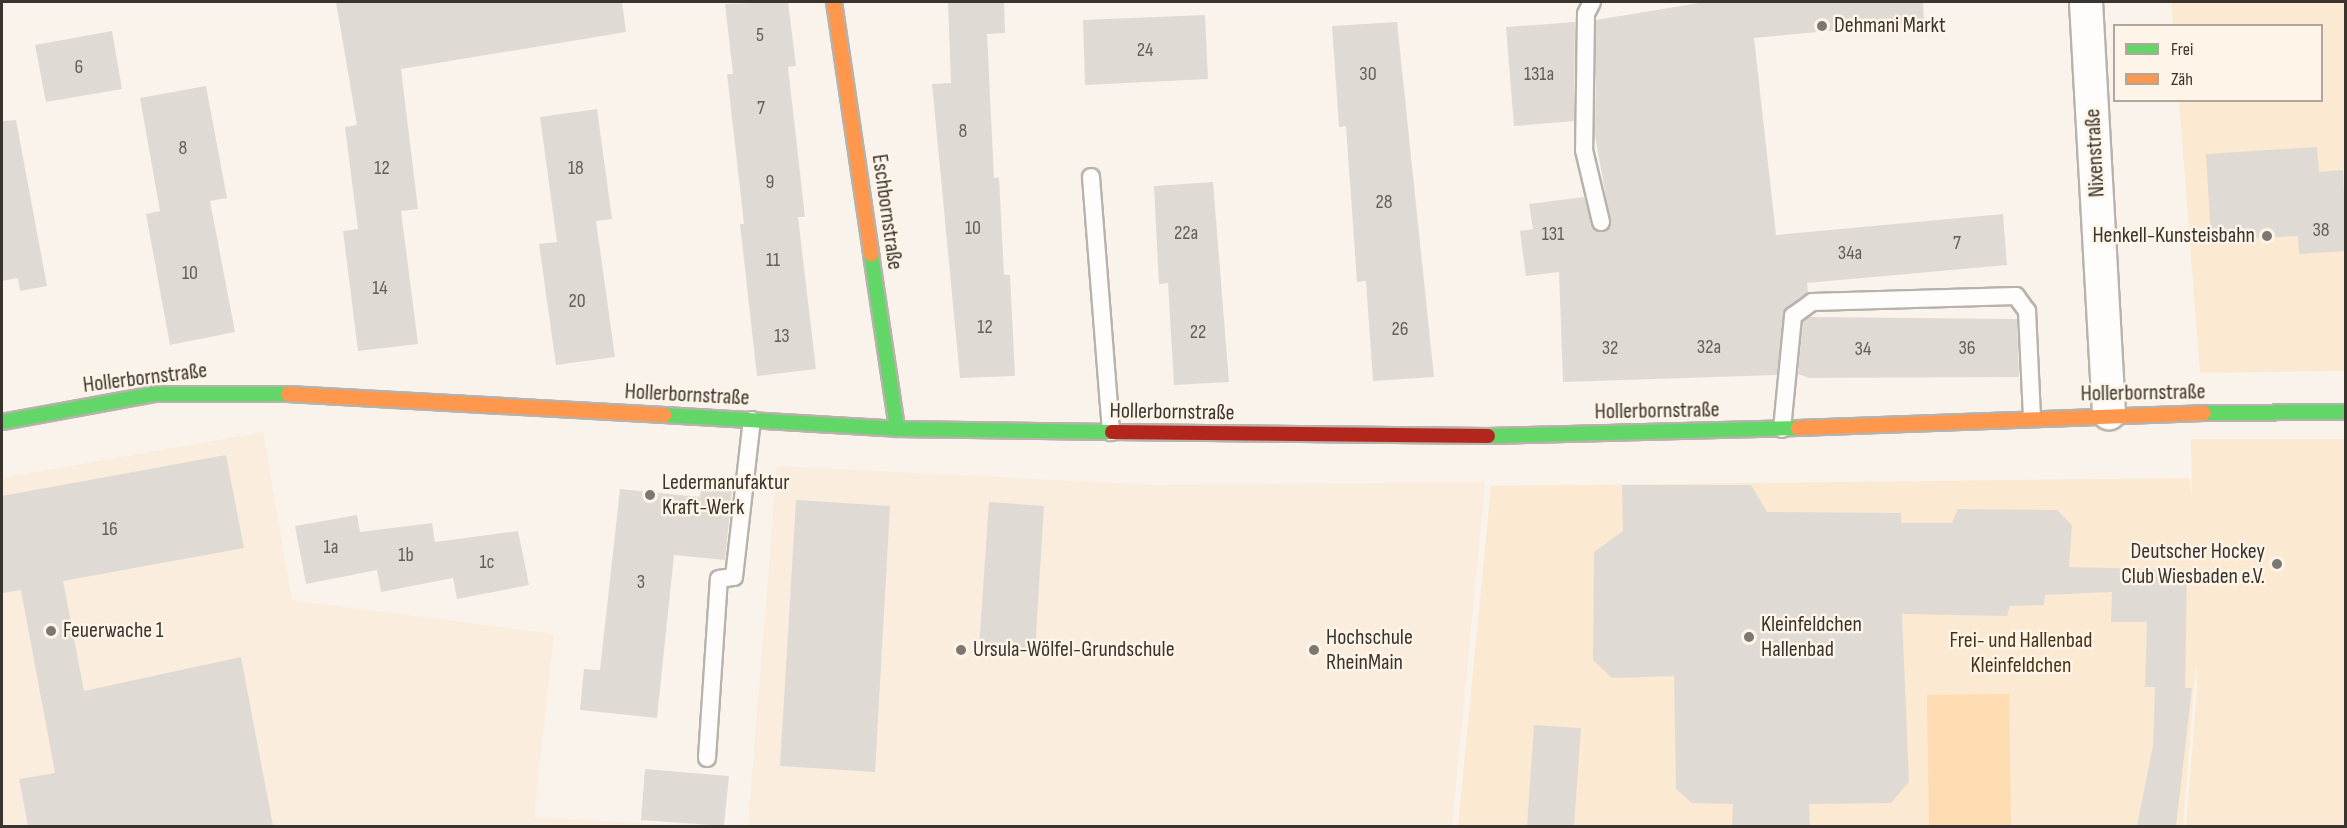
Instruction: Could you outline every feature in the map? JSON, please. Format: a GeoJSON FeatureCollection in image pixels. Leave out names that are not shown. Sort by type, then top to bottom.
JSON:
{"type":"FeatureCollection","features":[{"type":"Feature","properties":{"kind":"street","name":"Eschbornstraße"},"geometry":{"type":"LineString","coordinates":[[834,2],[897,429]]}},
{"type":"Feature","properties":{"kind":"street","name":"Nixenstraße"},"geometry":{"type":"LineString","coordinates":[[2086,2],[2109,413]]}},
{"type":"Feature","properties":{"kind":"street","name":"Hollerbornstraße"},"geometry":{"type":"LineString","coordinates":[[2,422],[155,394],[225,390],[897,429],[1444,437],[1782,429],[2109,413],[2346,412]]}},
{"type":"Feature","properties":{"kind":"lane"},"geometry":{"type":"LineString","coordinates":[[1592,2],[1586,14],[1584,150],[1601,222]]}},
{"type":"Feature","properties":{"kind":"lane"},"geometry":{"type":"LineString","coordinates":[[1091,177],[1111,432]]}},
{"type":"Feature","properties":{"kind":"lane"},"geometry":{"type":"LineString","coordinates":[[1782,429],[1793,316],[1812,302],[2016,296],[2027,311],[2032,418]]}},
{"type":"Feature","properties":{"kind":"lane"},"geometry":{"type":"LineString","coordinates":[[707,758],[719,579],[734,577],[752,420]]}},
{"type":"Feature","properties":{"kind":"shaded area"},"geometry":{"type":"Polygon","coordinates":[[[263,432],[292,600],[554,634],[534,817],[692,826],[2,826],[2,478],[263,432]]]}},
{"type":"Feature","properties":{"kind":"shaded area"},"geometry":{"type":"Polygon","coordinates":[[[777,466],[1156,485],[1485,482],[1452,826],[748,826],[777,466]]]}},
{"type":"Feature","properties":{"kind":"shaded area"},"geometry":{"type":"Polygon","coordinates":[[[2009,694],[2011,826],[1929,826],[1927,695],[2009,694]]]}},
{"type":"Feature","properties":{"kind":"green space","name":"Henkell-Kunsteisbahn"},"geometry":{"type":"Polygon","coordinates":[[[2171,2],[2345,2],[2345,371],[2200,373],[2179,102],[2323,102],[2323,24],[2173,24],[2171,2]]]}},
{"type":"Feature","properties":{"kind":"green space","name":"Frei- und Hallenbad Kleinfeldchen"},"geometry":{"type":"Polygon","coordinates":[[[2191,439],[2345,439],[2345,826],[2186,826],[2197,690],[2196,662],[2183,826],[1458,826],[1491,486],[2189,478],[2192,493],[2191,439]]]}},
{"type":"Feature","properties":{"kind":"building"},"geometry":{"type":"Polygon","coordinates":[[[336,2],[622,2],[626,32],[401,69],[418,209],[401,211],[418,344],[358,351],[343,231],[358,229],[345,127],[357,125],[336,2]]]}},
{"type":"Feature","properties":{"kind":"building"},"geometry":{"type":"Polygon","coordinates":[[[788,2],[796,66],[788,67],[805,217],[798,217],[816,369],[757,376],[740,224],[744,224],[727,74],[733,74],[725,4],[788,2]]]}},
{"type":"Feature","properties":{"kind":"building"},"geometry":{"type":"Polygon","coordinates":[[[948,2],[1004,2],[1005,33],[987,34],[994,178],[999,177],[1004,275],[1010,275],[1015,376],[960,378],[932,84],[951,83],[948,2]]]}},
{"type":"Feature","properties":{"kind":"building"},"geometry":{"type":"Polygon","coordinates":[[[1705,2],[1923,2],[1924,22],[1754,38],[1776,235],[2003,214],[2007,265],[1807,283],[1808,293],[1784,311],[1777,375],[1563,382],[1559,272],[1526,276],[1520,231],[1533,229],[1529,204],[1584,197],[1593,229],[1603,232],[1611,226],[1595,135],[1596,20],[1705,2]]]}},
{"type":"Feature","properties":{"kind":"building"},"geometry":{"type":"Polygon","coordinates":[[[1205,15],[1208,79],[1085,85],[1083,20],[1205,15]]]}},
{"type":"Feature","properties":{"kind":"building"},"geometry":{"type":"Polygon","coordinates":[[[1397,22],[1434,377],[1373,381],[1366,281],[1357,282],[1346,126],[1339,127],[1332,26],[1397,22]]]}},
{"type":"Feature","properties":{"kind":"building"},"geometry":{"type":"Polygon","coordinates":[[[1575,22],[1574,121],[1514,126],[1506,27],[1575,22]]]}},
{"type":"Feature","properties":{"kind":"building"},"geometry":{"type":"Polygon","coordinates":[[[112,31],[122,89],[46,102],[35,45],[112,31]]]}},
{"type":"Feature","properties":{"kind":"building"},"geometry":{"type":"Polygon","coordinates":[[[206,86],[227,198],[210,201],[235,332],[170,345],[146,214],[160,211],[140,98],[206,86]]]}},
{"type":"Feature","properties":{"kind":"building"},"geometry":{"type":"Polygon","coordinates":[[[597,109],[612,219],[596,221],[615,357],[556,365],[539,244],[557,242],[540,117],[597,109]]]}},
{"type":"Feature","properties":{"kind":"building"},"geometry":{"type":"Polygon","coordinates":[[[16,120],[47,286],[20,291],[18,278],[2,281],[2,121],[16,120]]]}},
{"type":"Feature","properties":{"kind":"building"},"geometry":{"type":"Polygon","coordinates":[[[2317,147],[2319,172],[2343,170],[2346,251],[2299,254],[2298,236],[2211,240],[2206,154],[2317,147]]]}},
{"type":"Feature","properties":{"kind":"building"},"geometry":{"type":"Polygon","coordinates":[[[1213,182],[1229,382],[1174,385],[1168,283],[1159,284],[1154,186],[1213,182]]]}},
{"type":"Feature","properties":{"kind":"building"},"geometry":{"type":"Polygon","coordinates":[[[1809,317],[2017,319],[2019,377],[1809,378],[1798,374],[1803,322],[1809,317]]]}},
{"type":"Feature","properties":{"kind":"building","name":"Feuerwache 1"},"geometry":{"type":"Polygon","coordinates":[[[226,455],[244,548],[63,581],[84,691],[241,657],[273,826],[28,826],[19,779],[55,773],[21,590],[2,593],[2,496],[226,455]]]}},
{"type":"Feature","properties":{"kind":"building","name":"Frei- und Hallenbad Kleinfeldchen"},"geometry":{"type":"Polygon","coordinates":[[[1622,485],[1751,485],[1767,512],[1901,513],[1901,523],[1952,523],[1958,509],[2057,510],[2072,525],[2069,567],[2187,570],[2185,688],[2192,688],[2176,826],[2137,826],[2153,745],[2155,687],[2145,687],[2147,622],[2111,622],[2112,592],[2045,595],[2044,605],[2010,606],[2007,616],[1902,614],[1909,782],[1891,803],[1809,804],[1810,826],[1732,826],[1733,804],[1692,803],[1676,789],[1674,676],[1612,678],[1593,660],[1594,552],[1623,531],[1622,485]]]}},
{"type":"Feature","properties":{"kind":"building"},"geometry":{"type":"Polygon","coordinates":[[[701,488],[732,491],[725,560],[674,555],[657,718],[580,710],[584,669],[600,670],[620,489],[700,497],[701,488]]]}},
{"type":"Feature","properties":{"kind":"building"},"geometry":{"type":"Polygon","coordinates":[[[796,500],[890,506],[875,772],[780,766],[796,500]]]}},
{"type":"Feature","properties":{"kind":"building"},"geometry":{"type":"Polygon","coordinates":[[[989,502],[1044,506],[1035,651],[979,647],[989,502]]]}},
{"type":"Feature","properties":{"kind":"building"},"geometry":{"type":"Polygon","coordinates":[[[357,515],[360,532],[432,523],[435,542],[518,531],[529,585],[457,599],[453,578],[381,592],[377,570],[306,584],[295,526],[357,515]]]}},
{"type":"Feature","properties":{"kind":"building"},"geometry":{"type":"Polygon","coordinates":[[[1534,725],[1581,728],[1574,826],[1527,826],[1534,725]]]}},
{"type":"Feature","properties":{"kind":"building"},"geometry":{"type":"Polygon","coordinates":[[[645,769],[729,776],[724,826],[641,820],[645,769]]]}},
{"type":"Feature","properties":{"kind":"traffic: fast"},"geometry":{"type":"LineString","coordinates":[[871,254],[897,429]]}},
{"type":"Feature","properties":{"kind":"traffic: fast"},"geometry":{"type":"LineString","coordinates":[[2,422],[155,394],[288,394]]}},
{"type":"Feature","properties":{"kind":"traffic: fast"},"geometry":{"type":"LineString","coordinates":[[2204,413],[2346,412]]}},
{"type":"Feature","properties":{"kind":"traffic: fast"},"geometry":{"type":"LineString","coordinates":[[664,415],[897,429],[1112,432]]}},
{"type":"Feature","properties":{"kind":"traffic: fast"},"geometry":{"type":"LineString","coordinates":[[1488,436],[1798,428]]}},
{"type":"Feature","properties":{"kind":"traffic: slow"},"geometry":{"type":"LineString","coordinates":[[834,2],[871,254]]}},
{"type":"Feature","properties":{"kind":"traffic: slow"},"geometry":{"type":"LineString","coordinates":[[288,394],[664,415]]}},
{"type":"Feature","properties":{"kind":"traffic: slow"},"geometry":{"type":"LineString","coordinates":[[1798,428],[2204,413]]}},
{"type":"Feature","properties":{"kind":"traffic: jam"},"geometry":{"type":"LineString","coordinates":[[1112,432],[1488,436]]}},
{"type":"Feature","properties":{"kind":"place","name":"Dehmani Markt"},"geometry":{"type":"Point","coordinates":[1822,26]}},
{"type":"Feature","properties":{"kind":"place","name":"Henkell-Kunsteisbahn"},"geometry":{"type":"Point","coordinates":[2267,236]}},
{"type":"Feature","properties":{"kind":"place","name":"Ledermanufaktur Kraft-Werk"},"geometry":{"type":"Point","coordinates":[650,495]}},
{"type":"Feature","properties":{"kind":"place","name":"Deutscher Hockey Club Wiesbaden e.V."},"geometry":{"type":"Point","coordinates":[2277,564]}},
{"type":"Feature","properties":{"kind":"place","name":"Feuerwache 1"},"geometry":{"type":"Point","coordinates":[51,631]}},
{"type":"Feature","properties":{"kind":"place","name":"Kleinfeldchen Hallenbad"},"geometry":{"type":"Point","coordinates":[1749,637]}},
{"type":"Feature","properties":{"kind":"place","name":"Ursula-Wölfel-Grundschule"},"geometry":{"type":"Point","coordinates":[961,650]}},
{"type":"Feature","properties":{"kind":"place","name":"Hochschule RheinMain"},"geometry":{"type":"Point","coordinates":[1314,650]}}]}
